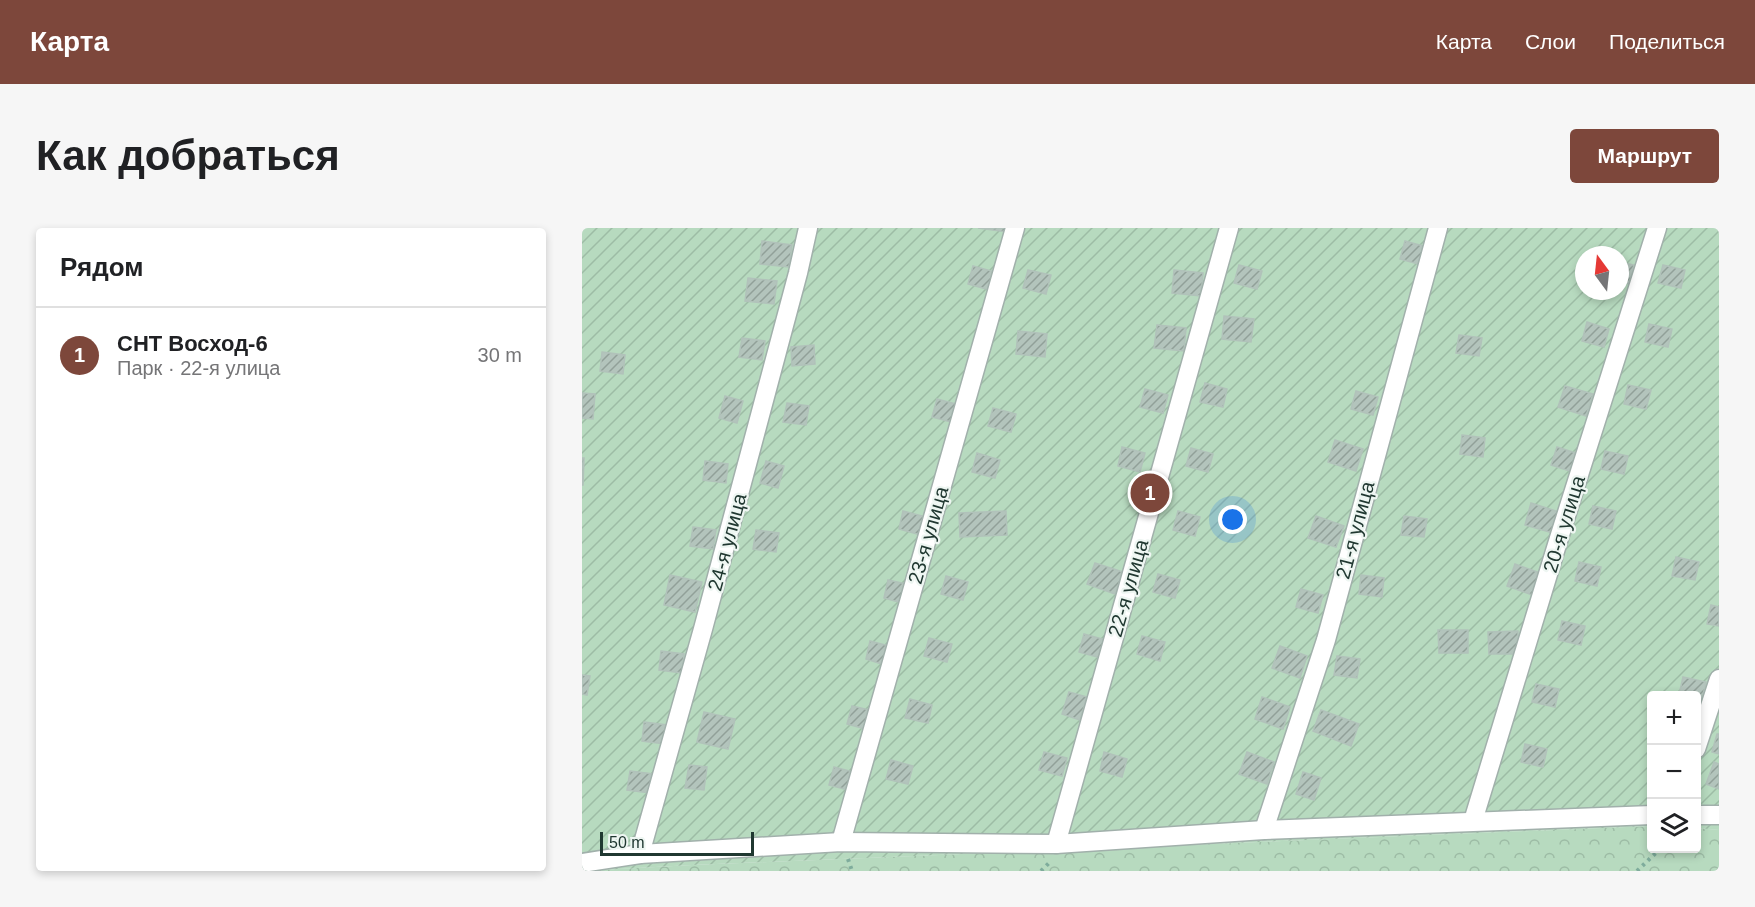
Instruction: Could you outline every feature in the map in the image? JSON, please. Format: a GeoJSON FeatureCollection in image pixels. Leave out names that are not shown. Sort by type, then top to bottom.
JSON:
{"type":"FeatureCollection","features":[{"type":"Feature","properties":{"kind":"street","name":"24-я улица"},"geometry":{"type":"LineString","coordinates":[[640,854],[725,549],[808,228]]}},
{"type":"Feature","properties":{"kind":"street","name":"23-я улица"},"geometry":{"type":"LineString","coordinates":[[841,842],[1015,228]]}},
{"type":"Feature","properties":{"kind":"street","name":"22-я улица"},"geometry":{"type":"LineString","coordinates":[[1056,844],[1229,228]]}},
{"type":"Feature","properties":{"kind":"street","name":"21-я улица"},"geometry":{"type":"LineString","coordinates":[[1264,830],[1326,640],[1438,228]]}},
{"type":"Feature","properties":{"kind":"street","name":"20-я улица"},"geometry":{"type":"LineString","coordinates":[[1473,821],[1657,228]]}},
{"type":"Feature","properties":{"kind":"street"},"geometry":{"type":"LineString","coordinates":[[1697,745],[1719,679]]}},
{"type":"Feature","properties":{"kind":"street"},"geometry":{"type":"LineString","coordinates":[[582,863],[640,854],[841,842],[1056,844],[1264,830],[1647,815]]}},
{"type":"Feature","properties":{"kind":"street"},"geometry":{"type":"LineString","coordinates":[[1701,815],[1719,815]]}},
{"type":"Feature","properties":{"kind":"path"},"geometry":{"type":"LineString","coordinates":[[1637,871],[1657,853]]}},
{"type":"Feature","properties":{"kind":"green space"},"geometry":{"type":"Polygon","coordinates":[[[582,228],[1719,228],[1719,830],[1701,828],[1701,691],[1647,691],[1647,826],[582,871],[582,228]]]}},
{"type":"Feature","properties":{"kind":"green space"},"geometry":{"type":"Polygon","coordinates":[[[1647,826],[1647,853],[1701,853],[1701,828],[1719,830],[1719,871],[582,871],[1647,826]]]}},
{"type":"Feature","properties":{"kind":"building"},"geometry":{"type":"Polygon","coordinates":[[[978,228],[1007,228],[1007,232],[978,228]]]}},
{"type":"Feature","properties":{"kind":"building"},"geometry":{"type":"Polygon","coordinates":[[[762,241],[792,245],[789,267],[760,264],[762,241]]]}},
{"type":"Feature","properties":{"kind":"building"},"geometry":{"type":"Polygon","coordinates":[[[1405,241],[1427,247],[1422,265],[1400,259],[1405,241]]]}},
{"type":"Feature","properties":{"kind":"building"},"geometry":{"type":"Polygon","coordinates":[[[1629,264],[1634,265],[1629,284],[1629,264]]]}},
{"type":"Feature","properties":{"kind":"building"},"geometry":{"type":"Polygon","coordinates":[[[1239,265],[1262,271],[1257,289],[1234,283],[1239,265]]]}},
{"type":"Feature","properties":{"kind":"building"},"geometry":{"type":"Polygon","coordinates":[[[1663,265],[1685,270],[1681,288],[1658,283],[1663,265]]]}},
{"type":"Feature","properties":{"kind":"building"},"geometry":{"type":"Polygon","coordinates":[[[973,266],[995,272],[990,290],[968,284],[973,266]]]}},
{"type":"Feature","properties":{"kind":"building"},"geometry":{"type":"Polygon","coordinates":[[[1028,270],[1051,275],[1046,294],[1023,288],[1028,270]]]}},
{"type":"Feature","properties":{"kind":"building"},"geometry":{"type":"Polygon","coordinates":[[[1174,270],[1203,273],[1201,296],[1172,293],[1174,270]]]}},
{"type":"Feature","properties":{"kind":"building"},"geometry":{"type":"Polygon","coordinates":[[[748,278],[777,281],[774,304],[745,301],[748,278]]]}},
{"type":"Feature","properties":{"kind":"building"},"geometry":{"type":"Polygon","coordinates":[[[1224,316],[1254,319],[1251,342],[1222,339],[1224,316]]]}},
{"type":"Feature","properties":{"kind":"building"},"geometry":{"type":"Polygon","coordinates":[[[1587,322],[1609,329],[1604,347],[1582,341],[1587,322]]]}},
{"type":"Feature","properties":{"kind":"building"},"geometry":{"type":"Polygon","coordinates":[[[1649,324],[1672,329],[1668,347],[1645,342],[1649,324]]]}},
{"type":"Feature","properties":{"kind":"building"},"geometry":{"type":"Polygon","coordinates":[[[1157,325],[1186,328],[1184,351],[1154,348],[1157,325]]]}},
{"type":"Feature","properties":{"kind":"building"},"geometry":{"type":"Polygon","coordinates":[[[1018,331],[1047,334],[1045,357],[1016,354],[1018,331]]]}},
{"type":"Feature","properties":{"kind":"building"},"geometry":{"type":"Polygon","coordinates":[[[1459,335],[1482,338],[1479,356],[1456,353],[1459,335]]]}},
{"type":"Feature","properties":{"kind":"building"},"geometry":{"type":"Polygon","coordinates":[[[742,338],[765,341],[762,360],[739,357],[742,338]]]}},
{"type":"Feature","properties":{"kind":"building"},"geometry":{"type":"Polygon","coordinates":[[[814,345],[815,364],[792,366],[791,347],[814,345]]]}},
{"type":"Feature","properties":{"kind":"building"},"geometry":{"type":"Polygon","coordinates":[[[602,352],[625,355],[623,374],[600,371],[602,352]]]}},
{"type":"Feature","properties":{"kind":"building"},"geometry":{"type":"Polygon","coordinates":[[[1205,383],[1227,389],[1223,407],[1200,402],[1205,383]]]}},
{"type":"Feature","properties":{"kind":"building"},"geometry":{"type":"Polygon","coordinates":[[[1628,385],[1651,390],[1646,409],[1624,404],[1628,385]]]}},
{"type":"Feature","properties":{"kind":"building"},"geometry":{"type":"Polygon","coordinates":[[[1565,386],[1593,394],[1586,416],[1558,407],[1565,386]]]}},
{"type":"Feature","properties":{"kind":"building"},"geometry":{"type":"Polygon","coordinates":[[[1145,389],[1168,395],[1163,413],[1140,407],[1145,389]]]}},
{"type":"Feature","properties":{"kind":"building"},"geometry":{"type":"Polygon","coordinates":[[[1356,391],[1378,397],[1373,415],[1351,409],[1356,391]]]}},
{"type":"Feature","properties":{"kind":"building"},"geometry":{"type":"Polygon","coordinates":[[[582,393],[595,394],[593,419],[582,418],[582,393]]]}},
{"type":"Feature","properties":{"kind":"building"},"geometry":{"type":"Polygon","coordinates":[[[725,396],[743,401],[737,423],[719,418],[725,396]]]}},
{"type":"Feature","properties":{"kind":"building"},"geometry":{"type":"Polygon","coordinates":[[[937,399],[960,405],[955,423],[932,417],[937,399]]]}},
{"type":"Feature","properties":{"kind":"building"},"geometry":{"type":"Polygon","coordinates":[[[787,403],[809,406],[806,425],[783,422],[787,403]]]}},
{"type":"Feature","properties":{"kind":"building"},"geometry":{"type":"Polygon","coordinates":[[[993,408],[1016,414],[1011,432],[988,426],[993,408]]]}},
{"type":"Feature","properties":{"kind":"building"},"geometry":{"type":"Polygon","coordinates":[[[1462,435],[1485,438],[1483,457],[1460,454],[1462,435]]]}},
{"type":"Feature","properties":{"kind":"building"},"geometry":{"type":"Polygon","coordinates":[[[1335,440],[1363,449],[1356,471],[1328,462],[1335,440]]]}},
{"type":"Feature","properties":{"kind":"building"},"geometry":{"type":"Polygon","coordinates":[[[1122,447],[1145,453],[1140,472],[1118,466],[1122,447]]]}},
{"type":"Feature","properties":{"kind":"building"},"geometry":{"type":"Polygon","coordinates":[[[1557,447],[1579,454],[1573,472],[1551,465],[1557,447]]]}},
{"type":"Feature","properties":{"kind":"building"},"geometry":{"type":"Polygon","coordinates":[[[1191,448],[1213,454],[1208,472],[1186,466],[1191,448]]]}},
{"type":"Feature","properties":{"kind":"building"},"geometry":{"type":"Polygon","coordinates":[[[1605,451],[1628,456],[1624,474],[1601,469],[1605,451]]]}},
{"type":"Feature","properties":{"kind":"building"},"geometry":{"type":"Polygon","coordinates":[[[977,453],[1000,460],[995,478],[972,472],[977,453]]]}},
{"type":"Feature","properties":{"kind":"building"},"geometry":{"type":"Polygon","coordinates":[[[582,458],[584,458],[583,485],[582,485],[582,458]]]}},
{"type":"Feature","properties":{"kind":"building"},"geometry":{"type":"Polygon","coordinates":[[[705,461],[728,464],[726,483],[703,480],[705,461]]]}},
{"type":"Feature","properties":{"kind":"building"},"geometry":{"type":"Polygon","coordinates":[[[766,461],[784,466],[778,488],[760,483],[766,461]]]}},
{"type":"Feature","properties":{"kind":"building"},"geometry":{"type":"Polygon","coordinates":[[[1531,503],[1559,512],[1553,533],[1525,525],[1531,503]]]}},
{"type":"Feature","properties":{"kind":"building"},"geometry":{"type":"Polygon","coordinates":[[[1593,506],[1616,511],[1612,529],[1589,524],[1593,506]]]}},
{"type":"Feature","properties":{"kind":"building"},"geometry":{"type":"Polygon","coordinates":[[[903,511],[926,517],[921,535],[899,529],[903,511]]]}},
{"type":"Feature","properties":{"kind":"building"},"geometry":{"type":"Polygon","coordinates":[[[1006,511],[1007,535],[960,537],[959,513],[1006,511]]]}},
{"type":"Feature","properties":{"kind":"building"},"geometry":{"type":"Polygon","coordinates":[[[1178,511],[1200,517],[1195,536],[1173,530],[1178,511]]]}},
{"type":"Feature","properties":{"kind":"building"},"geometry":{"type":"Polygon","coordinates":[[[1316,516],[1344,526],[1336,547],[1308,538],[1316,516]]]}},
{"type":"Feature","properties":{"kind":"building"},"geometry":{"type":"Polygon","coordinates":[[[1404,516],[1427,519],[1424,537],[1401,535],[1404,516]]]}},
{"type":"Feature","properties":{"kind":"building"},"geometry":{"type":"Polygon","coordinates":[[[693,527],[716,530],[713,549],[690,546],[693,527]]]}},
{"type":"Feature","properties":{"kind":"building"},"geometry":{"type":"Polygon","coordinates":[[[756,530],[779,533],[776,552],[753,549],[756,530]]]}},
{"type":"Feature","properties":{"kind":"building"},"geometry":{"type":"Polygon","coordinates":[[[1676,557],[1699,562],[1695,580],[1672,576],[1676,557]]]}},
{"type":"Feature","properties":{"kind":"building"},"geometry":{"type":"Polygon","coordinates":[[[1579,562],[1601,567],[1597,586],[1575,581],[1579,562]]]}},
{"type":"Feature","properties":{"kind":"building"},"geometry":{"type":"Polygon","coordinates":[[[1095,563],[1123,572],[1115,594],[1087,584],[1095,563]]]}},
{"type":"Feature","properties":{"kind":"building"},"geometry":{"type":"Polygon","coordinates":[[[1515,564],[1543,574],[1535,596],[1507,586],[1515,564]]]}},
{"type":"Feature","properties":{"kind":"building"},"geometry":{"type":"Polygon","coordinates":[[[1158,574],[1180,580],[1175,598],[1153,592],[1158,574]]]}},
{"type":"Feature","properties":{"kind":"building"},"geometry":{"type":"Polygon","coordinates":[[[670,575],[702,582],[695,612],[664,605],[670,575]]]}},
{"type":"Feature","properties":{"kind":"building"},"geometry":{"type":"Polygon","coordinates":[[[1361,575],[1384,578],[1382,597],[1359,594],[1361,575]]]}},
{"type":"Feature","properties":{"kind":"building"},"geometry":{"type":"Polygon","coordinates":[[[946,576],[968,582],[963,600],[941,594],[946,576]]]}},
{"type":"Feature","properties":{"kind":"building"},"geometry":{"type":"Polygon","coordinates":[[[888,580],[911,585],[906,604],[884,598],[888,580]]]}},
{"type":"Feature","properties":{"kind":"building"},"geometry":{"type":"Polygon","coordinates":[[[1301,589],[1323,595],[1318,613],[1296,607],[1301,589]]]}},
{"type":"Feature","properties":{"kind":"building"},"geometry":{"type":"Polygon","coordinates":[[[1711,605],[1719,607],[1719,626],[1707,624],[1711,605]]]}},
{"type":"Feature","properties":{"kind":"building"},"geometry":{"type":"Polygon","coordinates":[[[1562,621],[1585,626],[1581,645],[1558,640],[1562,621]]]}},
{"type":"Feature","properties":{"kind":"building"},"geometry":{"type":"Polygon","coordinates":[[[1438,630],[1468,630],[1468,653],[1439,653],[1438,630]]]}},
{"type":"Feature","properties":{"kind":"building"},"geometry":{"type":"Polygon","coordinates":[[[1518,631],[1518,654],[1489,654],[1488,632],[1518,631]]]}},
{"type":"Feature","properties":{"kind":"building"},"geometry":{"type":"Polygon","coordinates":[[[1084,634],[1106,640],[1101,658],[1079,652],[1084,634]]]}},
{"type":"Feature","properties":{"kind":"building"},"geometry":{"type":"Polygon","coordinates":[[[1142,636],[1165,642],[1160,661],[1137,654],[1142,636]]]}},
{"type":"Feature","properties":{"kind":"building"},"geometry":{"type":"Polygon","coordinates":[[[929,638],[952,644],[947,662],[924,656],[929,638]]]}},
{"type":"Feature","properties":{"kind":"building"},"geometry":{"type":"Polygon","coordinates":[[[870,641],[893,647],[888,666],[866,659],[870,641]]]}},
{"type":"Feature","properties":{"kind":"building"},"geometry":{"type":"Polygon","coordinates":[[[1280,646],[1307,656],[1300,678],[1272,668],[1280,646]]]}},
{"type":"Feature","properties":{"kind":"building"},"geometry":{"type":"Polygon","coordinates":[[[661,651],[684,654],[682,673],[659,670],[661,651]]]}},
{"type":"Feature","properties":{"kind":"building"},"geometry":{"type":"Polygon","coordinates":[[[1337,656],[1360,659],[1357,678],[1334,675],[1337,656]]]}},
{"type":"Feature","properties":{"kind":"building"},"geometry":{"type":"Polygon","coordinates":[[[582,675],[590,676],[587,695],[582,694],[582,675]]]}},
{"type":"Feature","properties":{"kind":"building"},"geometry":{"type":"Polygon","coordinates":[[[1683,677],[1706,682],[1702,700],[1701,691],[1680,691],[1683,677]]]}},
{"type":"Feature","properties":{"kind":"building"},"geometry":{"type":"Polygon","coordinates":[[[1536,684],[1559,689],[1555,707],[1532,702],[1536,684]]]}},
{"type":"Feature","properties":{"kind":"building"},"geometry":{"type":"Polygon","coordinates":[[[1069,692],[1087,697],[1080,720],[1062,714],[1069,692]]]}},
{"type":"Feature","properties":{"kind":"building"},"geometry":{"type":"Polygon","coordinates":[[[1262,697],[1290,707],[1283,729],[1255,719],[1262,697]]]}},
{"type":"Feature","properties":{"kind":"building"},"geometry":{"type":"Polygon","coordinates":[[[910,699],[932,705],[928,723],[905,718],[910,699]]]}},
{"type":"Feature","properties":{"kind":"building"},"geometry":{"type":"Polygon","coordinates":[[[852,706],[874,711],[869,730],[847,724],[852,706]]]}},
{"type":"Feature","properties":{"kind":"building"},"geometry":{"type":"Polygon","coordinates":[[[1321,710],[1359,724],[1351,746],[1313,731],[1321,710]]]}},
{"type":"Feature","properties":{"kind":"building"},"geometry":{"type":"Polygon","coordinates":[[[704,712],[735,719],[728,749],[697,742],[704,712]]]}},
{"type":"Feature","properties":{"kind":"building"},"geometry":{"type":"Polygon","coordinates":[[[644,722],[667,725],[665,744],[642,741],[644,722]]]}},
{"type":"Feature","properties":{"kind":"building"},"geometry":{"type":"Polygon","coordinates":[[[1717,734],[1719,734],[1719,754],[1712,752],[1717,734]]]}},
{"type":"Feature","properties":{"kind":"building"},"geometry":{"type":"Polygon","coordinates":[[[1525,744],[1547,749],[1543,767],[1521,762],[1525,744]]]}},
{"type":"Feature","properties":{"kind":"building"},"geometry":{"type":"Polygon","coordinates":[[[1044,752],[1067,758],[1062,776],[1039,770],[1044,752]]]}},
{"type":"Feature","properties":{"kind":"building"},"geometry":{"type":"Polygon","coordinates":[[[1104,752],[1127,759],[1122,777],[1100,771],[1104,752]]]}},
{"type":"Feature","properties":{"kind":"building"},"geometry":{"type":"Polygon","coordinates":[[[1247,752],[1274,762],[1267,784],[1239,774],[1247,752]]]}},
{"type":"Feature","properties":{"kind":"building"},"geometry":{"type":"Polygon","coordinates":[[[891,760],[913,766],[908,784],[886,779],[891,760]]]}},
{"type":"Feature","properties":{"kind":"building"},"geometry":{"type":"Polygon","coordinates":[[[1714,762],[1719,764],[1719,789],[1706,784],[1714,762]]]}},
{"type":"Feature","properties":{"kind":"building"},"geometry":{"type":"Polygon","coordinates":[[[689,765],[707,767],[704,790],[685,788],[689,765]]]}},
{"type":"Feature","properties":{"kind":"building"},"geometry":{"type":"Polygon","coordinates":[[[834,767],[857,773],[852,791],[829,785],[834,767]]]}},
{"type":"Feature","properties":{"kind":"building"},"geometry":{"type":"Polygon","coordinates":[[[630,771],[653,774],[650,793],[627,790],[630,771]]]}},
{"type":"Feature","properties":{"kind":"building"},"geometry":{"type":"Polygon","coordinates":[[[1303,772],[1321,778],[1314,800],[1296,794],[1303,772]]]}},
{"type":"Feature","properties":{"kind":"place","name":"СНТ Восход-6"},"geometry":{"type":"Point","coordinates":[1150,493]}}]}
